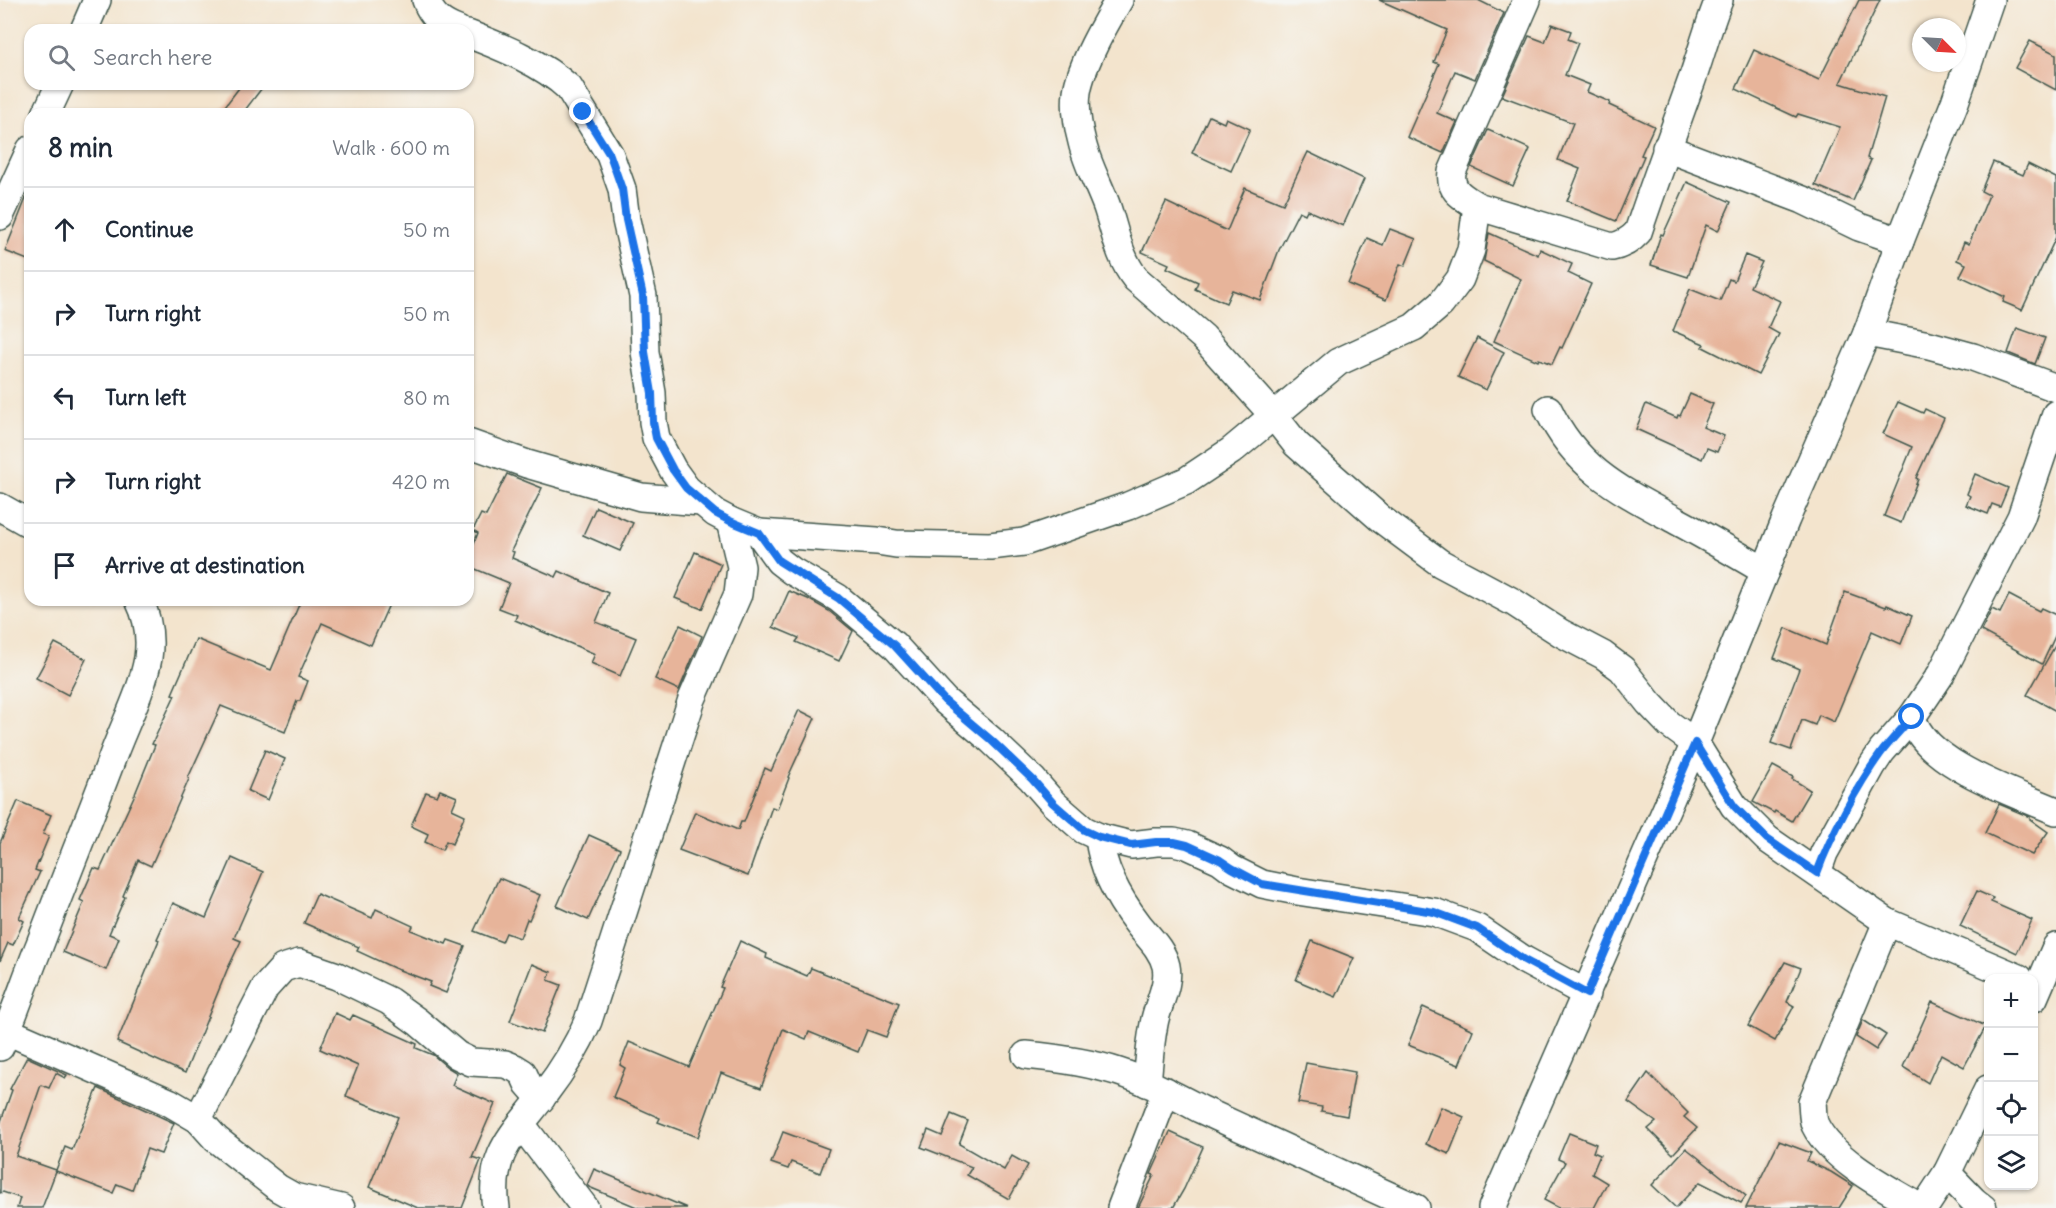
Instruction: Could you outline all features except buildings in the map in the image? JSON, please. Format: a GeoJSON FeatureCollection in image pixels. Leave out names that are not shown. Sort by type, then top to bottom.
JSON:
{"type":"FeatureCollection","features":[{"type":"Feature","properties":{"kind":"street"},"geometry":{"type":"LineString","coordinates":[[87,24],[98,0]]}},
{"type":"Feature","properties":{"kind":"street"},"geometry":{"type":"LineString","coordinates":[[426,0],[433,14],[443,24]]}},
{"type":"Feature","properties":{"kind":"street"},"geometry":{"type":"LineString","coordinates":[[1119,0],[1092,50],[1077,88],[1076,98],[1082,143],[1121,252],[1136,279],[1195,329],[1274,416],[1296,444],[1380,519],[1440,563],[1513,602],[1622,669],[1669,724],[1695,743],[1734,806],[1767,839],[1887,922],[2003,974]]}},
{"type":"Feature","properties":{"kind":"street"},"geometry":{"type":"LineString","coordinates":[[1527,0],[1452,171],[1452,186],[1457,193],[1477,206],[1612,247],[1620,246],[1638,232],[1719,0]]}},
{"type":"Feature","properties":{"kind":"street"},"geometry":{"type":"LineString","coordinates":[[1492,1208],[1695,743],[1765,571],[1867,333],[1900,241],[1955,102],[1990,0]]}},
{"type":"Feature","properties":{"kind":"street"},"geometry":{"type":"LineString","coordinates":[[474,37],[534,63],[564,83],[610,155],[622,189],[626,220],[640,278],[645,352],[656,438],[673,470],[686,488],[701,502],[730,521],[759,533],[911,545],[990,546],[1024,542],[1128,506],[1186,481],[1231,451],[1338,362],[1414,327],[1441,304],[1460,279],[1468,260],[1477,206]]}},
{"type":"Feature","properties":{"kind":"street"},"geometry":{"type":"LineString","coordinates":[[49,108],[57,90]]}},
{"type":"Feature","properties":{"kind":"street"},"geometry":{"type":"LineString","coordinates":[[1666,148],[1803,200],[1859,227],[1900,241]]}},
{"type":"Feature","properties":{"kind":"street"},"geometry":{"type":"LineString","coordinates":[[0,216],[24,181]]}},
{"type":"Feature","properties":{"kind":"street"},"geometry":{"type":"LineString","coordinates":[[1867,333],[1929,345],[1972,357],[2056,388]]}},
{"type":"Feature","properties":{"kind":"street"},"geometry":{"type":"LineString","coordinates":[[1548,409],[1575,452],[1612,485],[1765,571]]}},
{"type":"Feature","properties":{"kind":"street"},"geometry":{"type":"LineString","coordinates":[[1817,873],[1824,853],[1859,787],[1882,751],[1912,717],[1941,674],[2021,517],[2056,414]]}},
{"type":"Feature","properties":{"kind":"street"},"geometry":{"type":"LineString","coordinates":[[474,445],[527,464],[641,496],[701,502]]}},
{"type":"Feature","properties":{"kind":"street"},"geometry":{"type":"LineString","coordinates":[[0,507],[24,521]]}},
{"type":"Feature","properties":{"kind":"street"},"geometry":{"type":"LineString","coordinates":[[496,1208],[494,1196],[498,1162],[508,1139],[541,1099],[580,1040],[588,1021],[692,699],[738,594],[741,567],[730,521]]}},
{"type":"Feature","properties":{"kind":"street"},"geometry":{"type":"LineString","coordinates":[[759,533],[779,561],[838,598],[894,645],[945,701],[991,740],[1032,779],[1053,803],[1084,830],[1099,837],[1131,845],[1174,842],[1201,851],[1262,884],[1444,915],[1477,928],[1524,960],[1587,994]]}},
{"type":"Feature","properties":{"kind":"street"},"geometry":{"type":"LineString","coordinates":[[148,606],[150,636],[148,659],[134,705],[118,739],[4,1039],[151,1093],[198,1119],[216,1139],[278,1188],[303,1200],[341,1208]]}},
{"type":"Feature","properties":{"kind":"street"},"geometry":{"type":"LineString","coordinates":[[1912,717],[1914,728],[1940,756],[1968,773],[2056,812]]}},
{"type":"Feature","properties":{"kind":"street"},"geometry":{"type":"LineString","coordinates":[[1099,837],[1100,856],[1111,882],[1163,957],[1167,978],[1154,1024],[1156,1087],[1121,1208]]}},
{"type":"Feature","properties":{"kind":"street"},"geometry":{"type":"LineString","coordinates":[[1887,922],[1812,1102],[1814,1123],[1828,1146],[1886,1188],[1923,1208],[1947,1173],[1984,1099]]}},
{"type":"Feature","properties":{"kind":"street"},"geometry":{"type":"LineString","coordinates":[[2038,985],[2056,947]]}},
{"type":"Feature","properties":{"kind":"street"},"geometry":{"type":"LineString","coordinates":[[198,1119],[266,988],[283,968],[299,963],[337,976],[389,1001],[418,1022],[457,1056],[471,1062],[505,1064],[515,1068],[523,1074],[541,1099]]}},
{"type":"Feature","properties":{"kind":"street"},"geometry":{"type":"LineString","coordinates":[[1026,1055],[1089,1064],[1120,1072],[1416,1208]]}},
{"type":"Feature","properties":{"kind":"street"},"geometry":{"type":"LineString","coordinates":[[521,1124],[585,1208]]}},
{"type":"Feature","properties":{"kind":"street"},"geometry":{"type":"LineString","coordinates":[[1947,1173],[1983,1208]]}},
{"type":"Feature","properties":{"kind":"route"},"geometry":{"type":"LineString","coordinates":[[583,112],[610,155],[622,189],[626,220],[643,296],[645,352],[652,393],[653,422],[661,451],[673,470],[686,488],[701,502],[715,513],[759,533],[779,561],[838,598],[894,645],[945,701],[991,740],[1032,779],[1053,803],[1084,830],[1099,837],[1131,845],[1174,842],[1187,845],[1220,860],[1262,884],[1434,912],[1454,918],[1477,928],[1524,960],[1587,994],[1695,743],[1734,806],[1767,839],[1817,873],[1824,853],[1859,787],[1882,751],[1912,717]]}}]}
